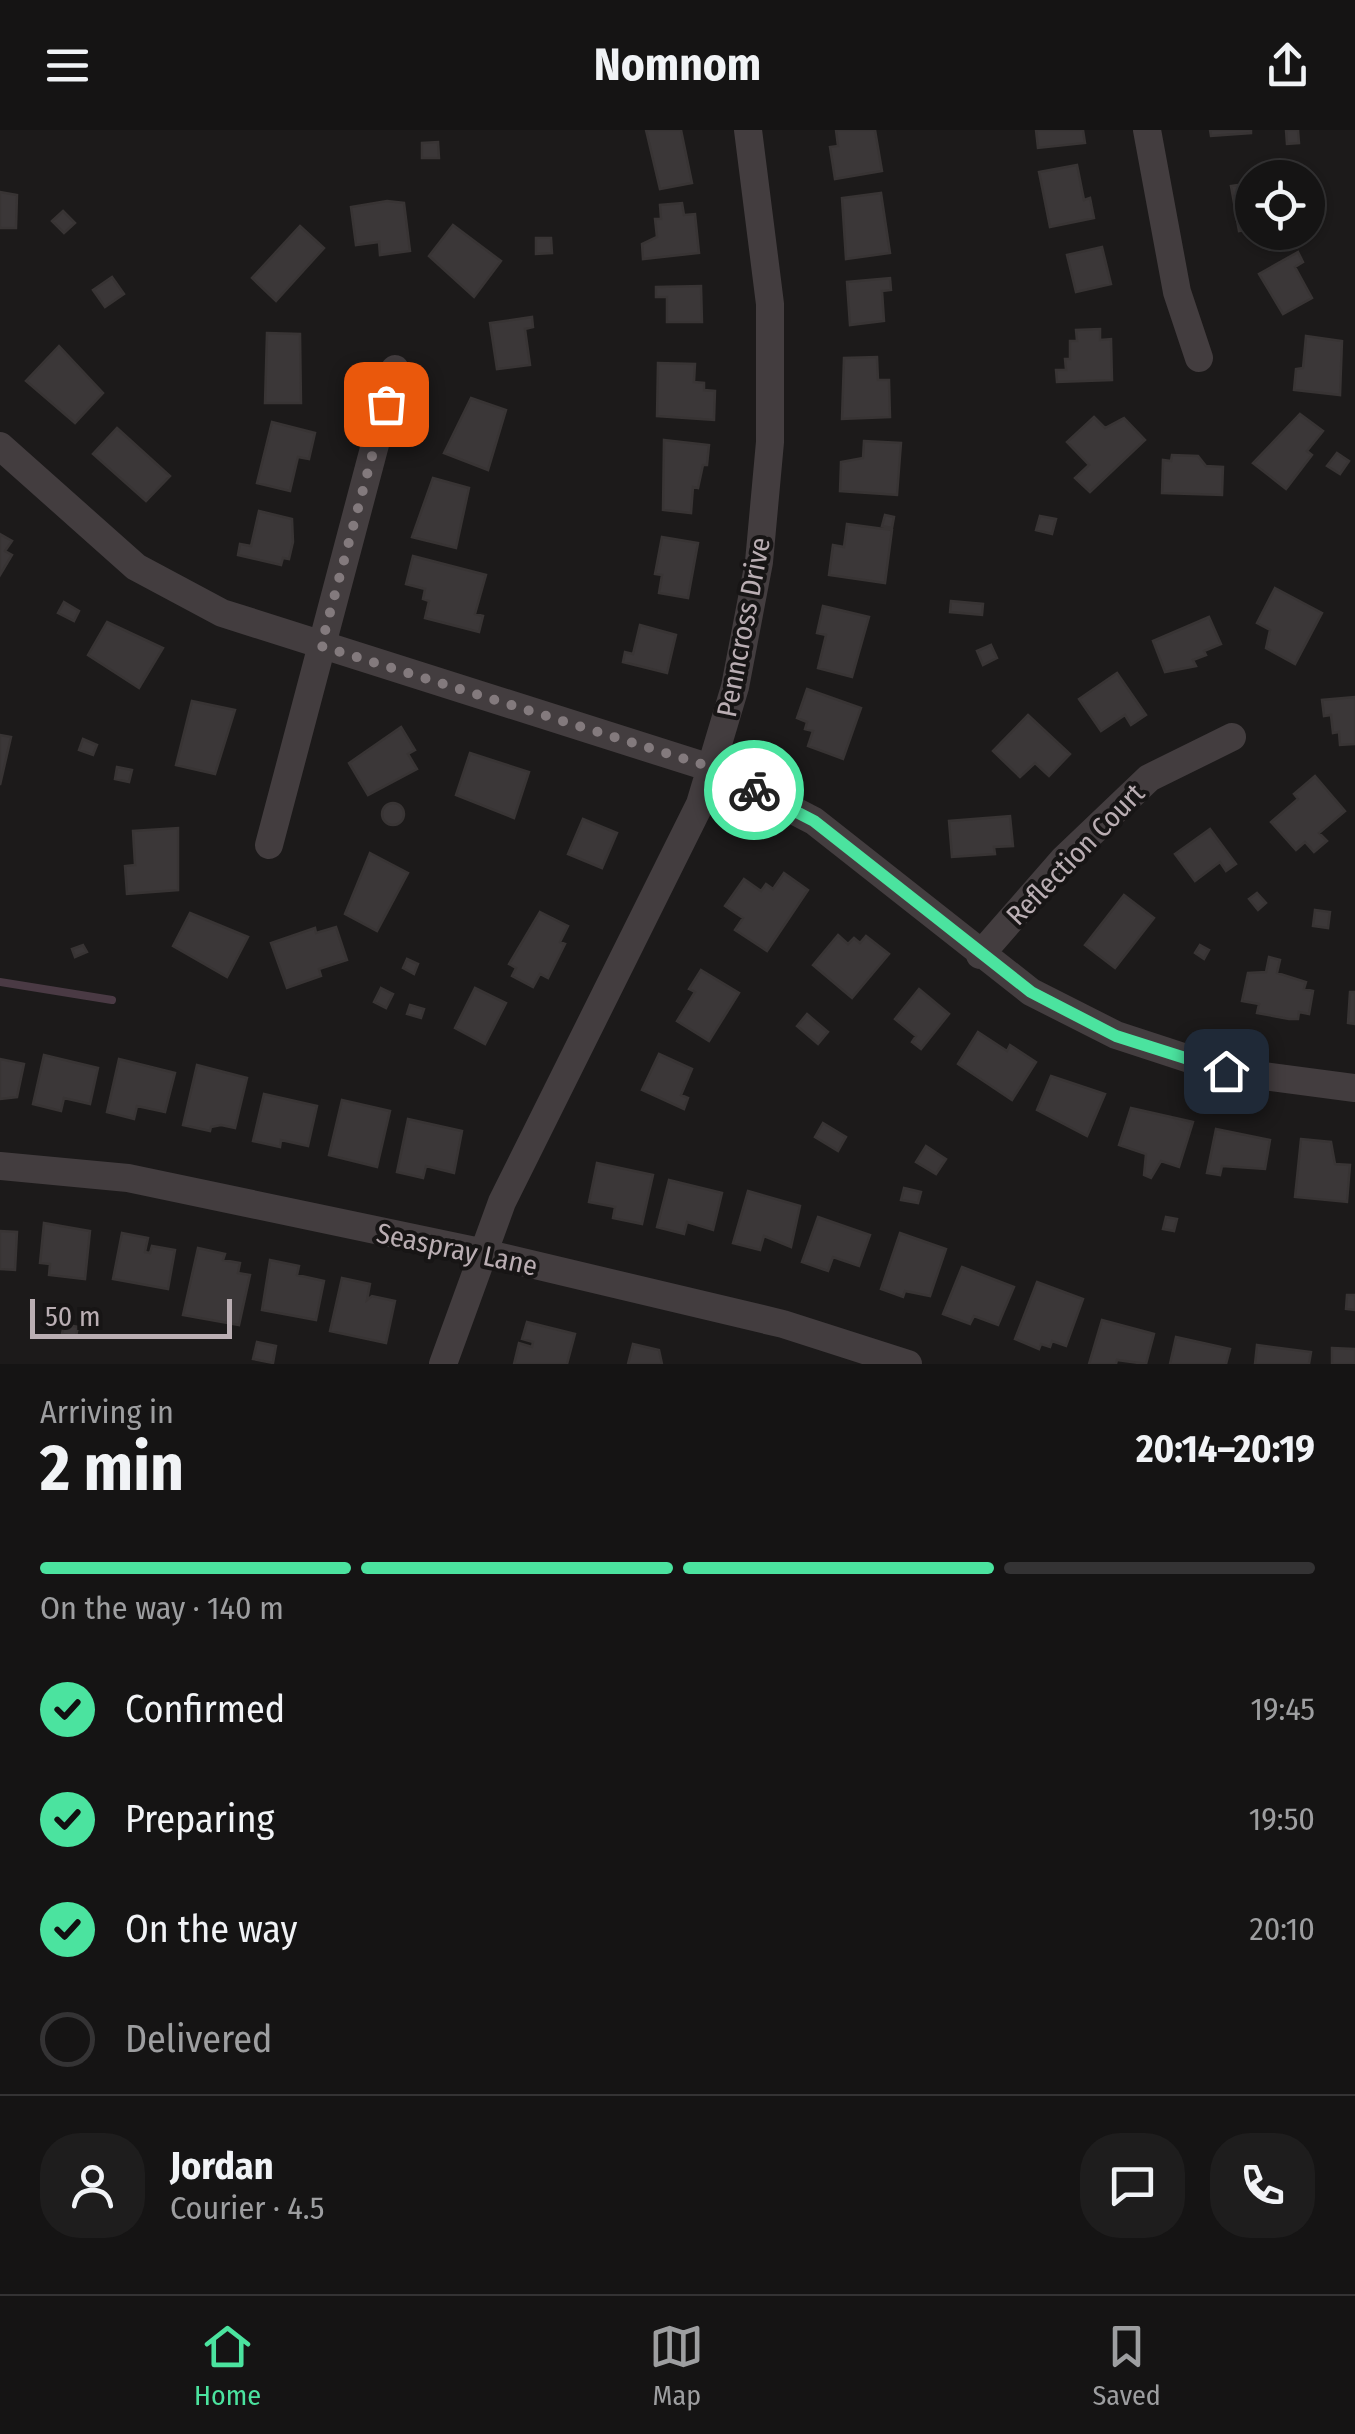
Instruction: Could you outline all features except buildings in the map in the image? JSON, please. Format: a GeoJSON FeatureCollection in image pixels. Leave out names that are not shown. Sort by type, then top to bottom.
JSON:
{"type":"FeatureCollection","features":[{"type":"Feature","properties":{"kind":"street","name":"Penncross Drive"},"geometry":{"type":"LineString","coordinates":[[443,1364],[480,1252],[667,877],[714,768],[758,562],[770,442],[770,304],[748,130]]}},
{"type":"Feature","properties":{"kind":"street"},"geometry":{"type":"LineString","coordinates":[[1147,130],[1177,292],[1199,358]]}},
{"type":"Feature","properties":{"kind":"street"},"geometry":{"type":"LineString","coordinates":[[269,846],[395,369]]}},
{"type":"Feature","properties":{"kind":"street"},"geometry":{"type":"LineString","coordinates":[[0,446],[136,567],[222,613],[714,768],[814,821],[1031,992],[1116,1036],[1226,1071],[1355,1088]]}},
{"type":"Feature","properties":{"kind":"street","name":"Reflection Court"},"geometry":{"type":"LineString","coordinates":[[980,955],[1063,860],[1148,778],[1232,737]]}},
{"type":"Feature","properties":{"kind":"street","name":"Seaspray Lane"},"geometry":{"type":"LineString","coordinates":[[0,1166],[128,1178],[480,1252],[782,1324],[908,1364]]}},
{"type":"Feature","properties":{"kind":"waterway"},"geometry":{"type":"LineString","coordinates":[[0,982],[112,1000]]}},
{"type":"Feature","properties":{"kind":"way so far"},"geometry":{"type":"LineString","coordinates":[[386,404],[321,646],[714,768],[754,790]]}},
{"type":"Feature","properties":{"kind":"route"},"geometry":{"type":"LineString","coordinates":[[754,790],[814,821],[887,883],[1031,992],[1116,1036],[1226,1071]]}}]}
